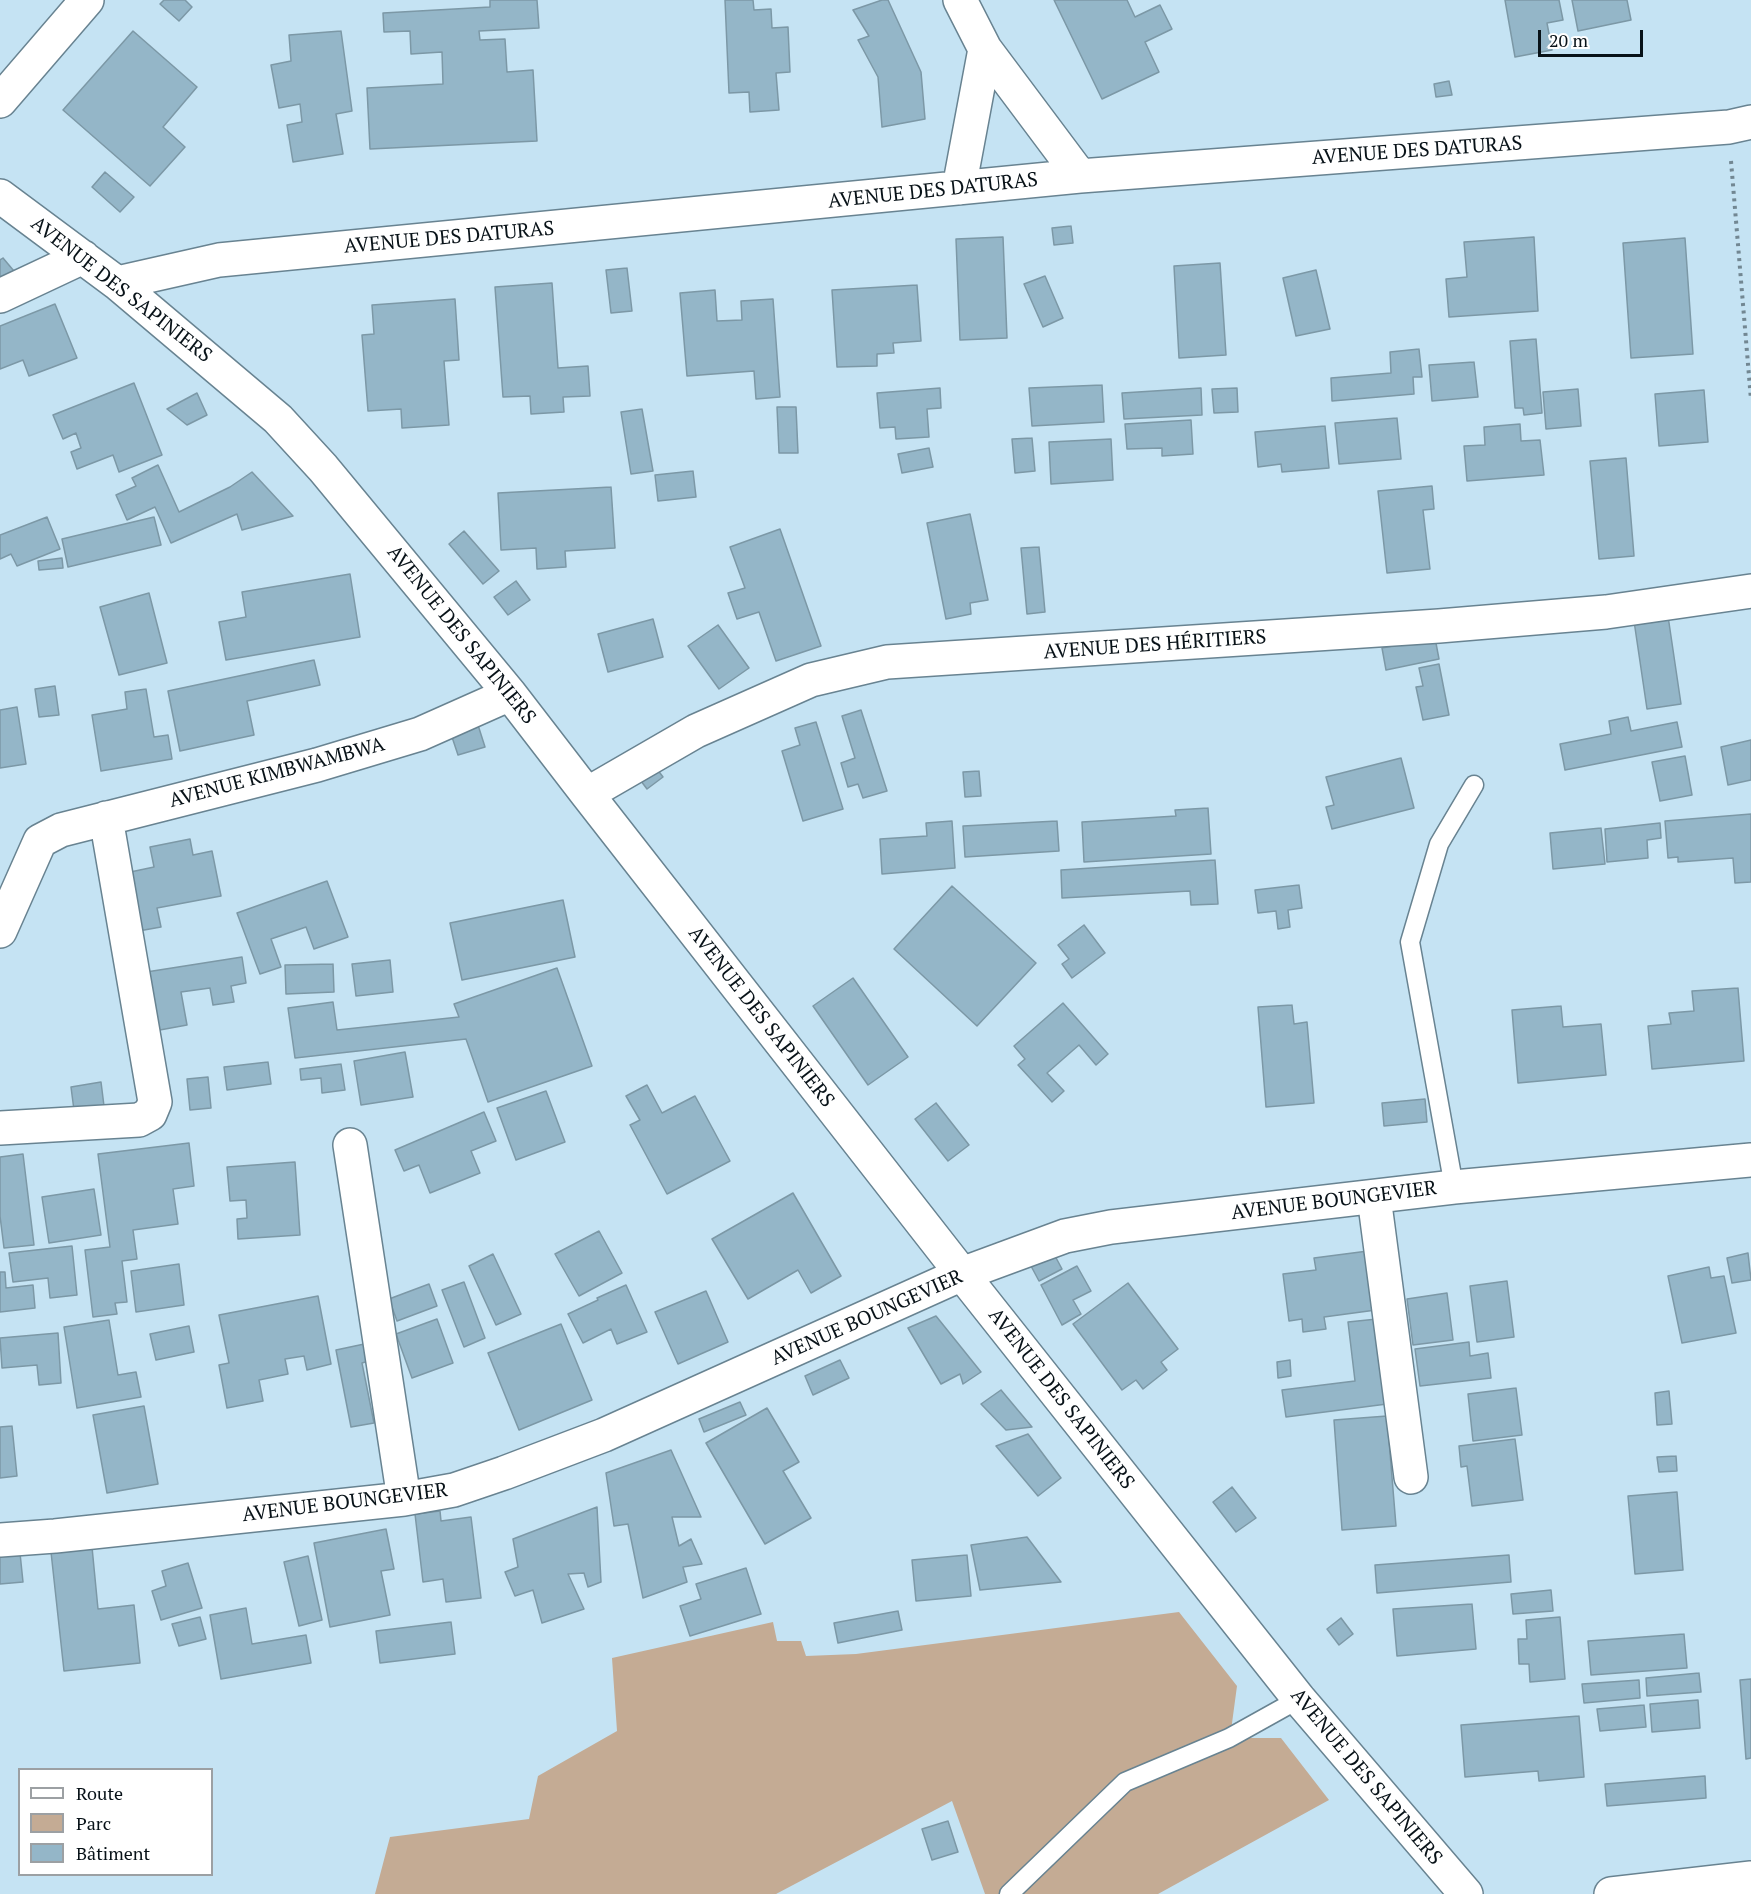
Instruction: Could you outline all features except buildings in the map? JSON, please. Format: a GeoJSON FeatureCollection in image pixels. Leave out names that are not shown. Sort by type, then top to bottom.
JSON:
{"type":"FeatureCollection","features":[{"type":"Feature","properties":{"kind":"street"},"geometry":{"type":"LineString","coordinates":[[0,100],[87,0]]}},
{"type":"Feature","properties":{"kind":"street"},"geometry":{"type":"LineString","coordinates":[[960,0],[985,49],[1080,177]]}},
{"type":"Feature","properties":{"kind":"street"},"geometry":{"type":"LineString","coordinates":[[959,188],[985,49]]}},
{"type":"Feature","properties":{"kind":"street","name":"AVENUE DES DATURAS"},"geometry":{"type":"LineString","coordinates":[[117,283],[219,260],[1080,177],[1740,124]]}},
{"type":"Feature","properties":{"kind":"street","name":"AVENUE DES SAPINIERS"},"geometry":{"type":"LineString","coordinates":[[0,196],[117,283],[278,419],[324,468],[510,694],[962,1274],[1299,1699],[1466,1894]]}},
{"type":"Feature","properties":{"kind":"street"},"geometry":{"type":"LineString","coordinates":[[0,296],[83,257]]}},
{"type":"Feature","properties":{"kind":"street","name":"AVENUE DES HÉRITIERS"},"geometry":{"type":"LineString","coordinates":[[587,794],[696,731],[800,685],[887,662],[1439,626],[1606,612],[1751,591]]}},
{"type":"Feature","properties":{"kind":"street","name":"AVENUE KIMBWAMBWA"},"geometry":{"type":"LineString","coordinates":[[0,931],[40,841],[62,830],[317,765],[420,734],[510,694]]}},
{"type":"Feature","properties":{"kind":"street"},"geometry":{"type":"LineString","coordinates":[[0,1128],[139,1120],[150,1114],[155,1102],[106,818]]}},
{"type":"Feature","properties":{"kind":"street"},"geometry":{"type":"LineString","coordinates":[[350,1145],[404,1499]]}},
{"type":"Feature","properties":{"kind":"street","name":"AVENUE BOUNGEVIER"},"geometry":{"type":"LineString","coordinates":[[0,1540],[404,1499],[464,1486],[604,1435],[962,1274],[1065,1236],[1111,1227],[1454,1187],[1751,1160]]}},
{"type":"Feature","properties":{"kind":"street"},"geometry":{"type":"LineString","coordinates":[[1374,1197],[1411,1477]]}},
{"type":"Feature","properties":{"kind":"street"},"geometry":{"type":"LineString","coordinates":[[1611,1894],[1751,1878]]}},
{"type":"Feature","properties":{"kind":"lane"},"geometry":{"type":"LineString","coordinates":[[1454,1187],[1410,942],[1439,844],[1474,785]]}},
{"type":"Feature","properties":{"kind":"lane"},"geometry":{"type":"LineString","coordinates":[[1009,1894],[1125,1782],[1230,1738],[1299,1699]]}},
{"type":"Feature","properties":{"kind":"path"},"geometry":{"type":"LineString","coordinates":[[1740,124],[1751,400]]}},
{"type":"Feature","properties":{"kind":"green space"},"geometry":{"type":"Polygon","coordinates":[[[1179,1612],[1237,1686],[1230,1738],[1281,1738],[1329,1800],[1158,1894],[985,1894],[952,1801],[776,1894],[375,1894],[390,1837],[529,1819],[538,1776],[617,1731],[612,1658],[773,1622],[777,1641],[801,1641],[806,1656],[856,1654],[1179,1612]]]}}]}
